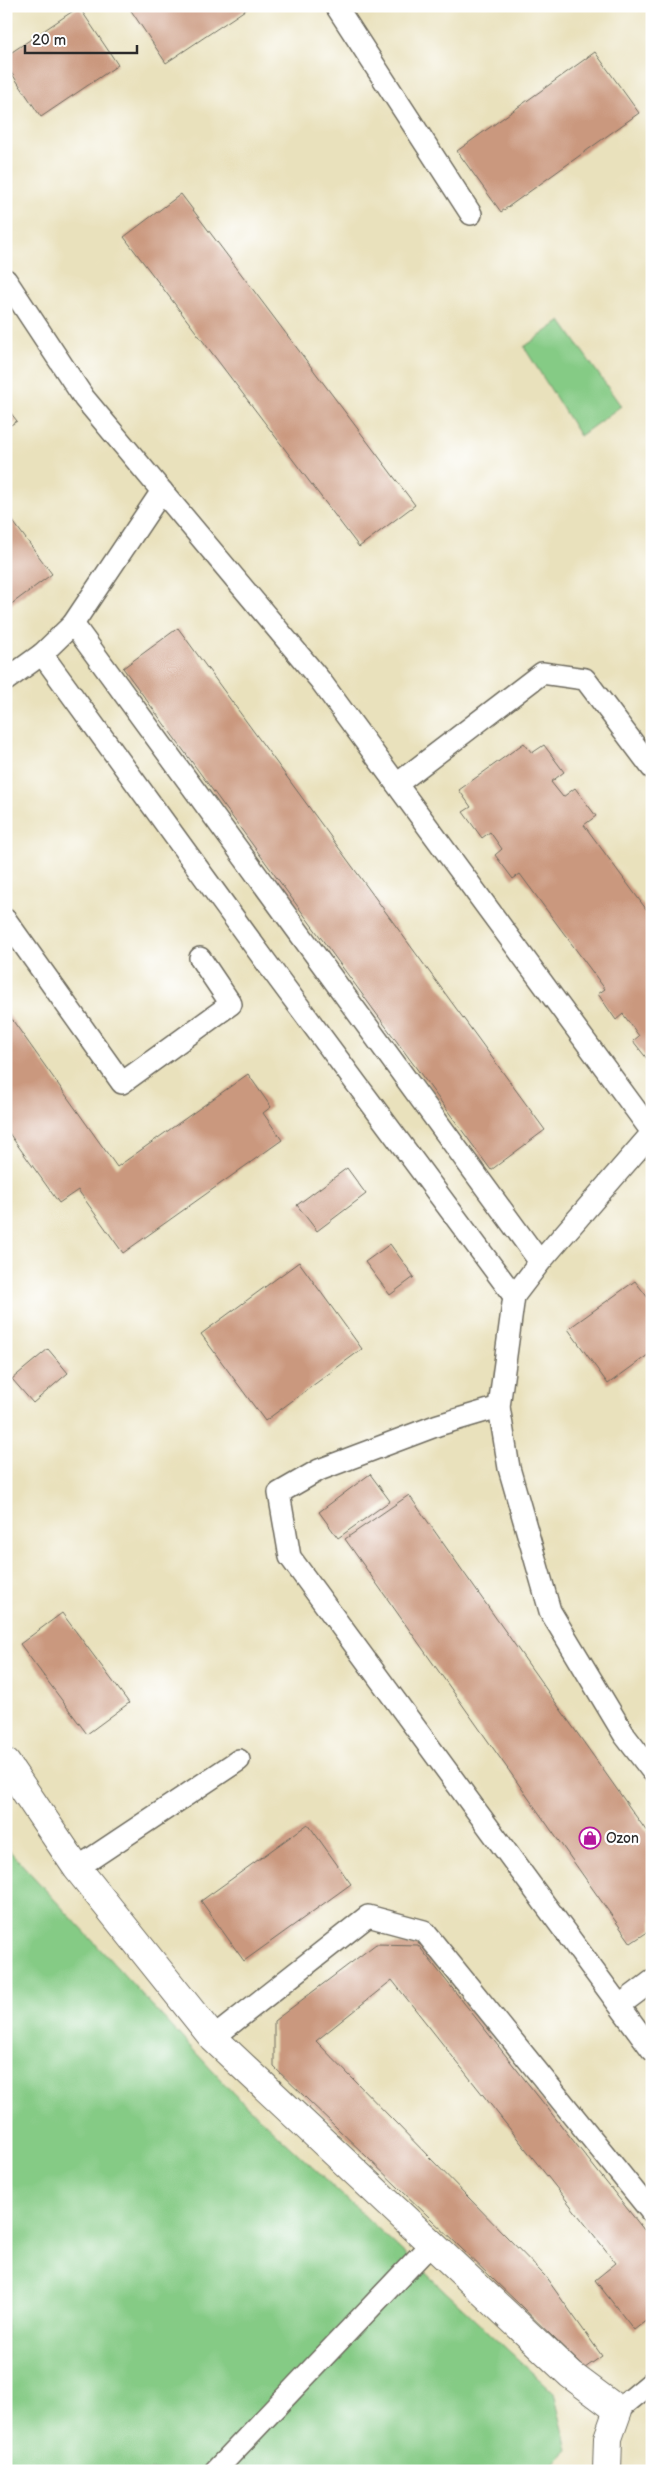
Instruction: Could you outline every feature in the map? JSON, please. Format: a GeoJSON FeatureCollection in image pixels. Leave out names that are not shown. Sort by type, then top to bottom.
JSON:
{"type":"FeatureCollection","features":[{"type":"Feature","properties":{"kind":"street"},"geometry":{"type":"LineString","coordinates":[[6,1763],[77,1868],[213,2038],[264,2089],[432,2243],[571,2375],[618,2410],[608,2438],[607,2471]]}},
{"type":"Feature","properties":{"kind":"lane"},"geometry":{"type":"LineString","coordinates":[[336,6],[471,214]]}},
{"type":"Feature","properties":{"kind":"lane"},"geometry":{"type":"LineString","coordinates":[[6,280],[84,398],[320,680],[652,1133],[540,1262],[514,1296],[499,1407],[509,1468],[550,1611],[626,1736],[652,1771]]}},
{"type":"Feature","properties":{"kind":"lane"},"geometry":{"type":"LineString","coordinates":[[6,680],[42,654],[73,624],[162,491]]}},
{"type":"Feature","properties":{"kind":"lane"},"geometry":{"type":"LineString","coordinates":[[73,624],[540,1262]]}},
{"type":"Feature","properties":{"kind":"lane"},"geometry":{"type":"LineString","coordinates":[[42,654],[266,962],[514,1296]]}},
{"type":"Feature","properties":{"kind":"lane"},"geometry":{"type":"LineString","coordinates":[[397,784],[542,673],[585,679],[652,768]]}},
{"type":"Feature","properties":{"kind":"lane"},"geometry":{"type":"LineString","coordinates":[[6,920],[122,1083],[232,1004],[200,958]]}},
{"type":"Feature","properties":{"kind":"lane"},"geometry":{"type":"LineString","coordinates":[[499,1407],[438,1425],[319,1470],[279,1493],[290,1557],[652,2050]]}},
{"type":"Feature","properties":{"kind":"lane"},"geometry":{"type":"LineString","coordinates":[[77,1868],[239,1760]]}},
{"type":"Feature","properties":{"kind":"lane"},"geometry":{"type":"LineString","coordinates":[[213,2038],[368,1916],[424,1931],[652,2213]]}},
{"type":"Feature","properties":{"kind":"lane"},"geometry":{"type":"LineString","coordinates":[[620,2005],[652,1981]]}},
{"type":"Feature","properties":{"kind":"lane"},"geometry":{"type":"LineString","coordinates":[[216,2471],[432,2243]]}},
{"type":"Feature","properties":{"kind":"lane"},"geometry":{"type":"LineString","coordinates":[[618,2410],[652,2382]]}},
{"type":"Feature","properties":{"kind":"green space"},"geometry":{"type":"Polygon","coordinates":[[[561,321],[621,406],[580,436],[524,347],[561,321]]]}},
{"type":"Feature","properties":{"kind":"green space"},"geometry":{"type":"Polygon","coordinates":[[[6,1847],[233,2093],[554,2393],[568,2450],[546,2471],[6,2471],[6,1847]]]}},
{"type":"Feature","properties":{"kind":"building"},"geometry":{"type":"Polygon","coordinates":[[[128,6],[251,6],[166,63],[128,6]]]}},
{"type":"Feature","properties":{"kind":"building"},"geometry":{"type":"Polygon","coordinates":[[[79,7],[118,65],[41,117],[6,65],[6,56],[79,7]]]}},
{"type":"Feature","properties":{"kind":"building"},"geometry":{"type":"Polygon","coordinates":[[[595,52],[639,113],[501,212],[457,151],[595,52]]]}},
{"type":"Feature","properties":{"kind":"building"},"geometry":{"type":"Polygon","coordinates":[[[181,194],[415,505],[359,547],[124,237],[181,194]]]}},
{"type":"Feature","properties":{"kind":"building"},"geometry":{"type":"Polygon","coordinates":[[[6,407],[17,421],[6,428],[6,407]]]}},
{"type":"Feature","properties":{"kind":"building"},"geometry":{"type":"Polygon","coordinates":[[[6,512],[52,574],[6,608],[6,512]]]}},
{"type":"Feature","properties":{"kind":"building"},"geometry":{"type":"Polygon","coordinates":[[[178,628],[545,1130],[491,1170],[123,668],[178,628]]]}},
{"type":"Feature","properties":{"kind":"building"},"geometry":{"type":"Polygon","coordinates":[[[524,743],[532,753],[544,745],[564,772],[551,782],[563,797],[575,788],[596,816],[584,825],[652,917],[652,1065],[633,1041],[639,1036],[623,1014],[616,1020],[598,994],[605,989],[520,874],[513,879],[495,855],[502,849],[490,832],[482,838],[463,812],[471,807],[459,790],[524,743]]]}},
{"type":"Feature","properties":{"kind":"building"},"geometry":{"type":"Polygon","coordinates":[[[6,1011],[117,1167],[248,1074],[271,1107],[263,1113],[282,1140],[123,1253],[78,1190],[59,1203],[6,1129],[6,1011]]]}},
{"type":"Feature","properties":{"kind":"building"},"geometry":{"type":"Polygon","coordinates":[[[347,1168],[366,1194],[317,1231],[297,1205],[347,1168]]]}},
{"type":"Feature","properties":{"kind":"building"},"geometry":{"type":"Polygon","coordinates":[[[390,1244],[414,1277],[390,1295],[365,1262],[390,1244]]]}},
{"type":"Feature","properties":{"kind":"building"},"geometry":{"type":"Polygon","coordinates":[[[299,1262],[362,1349],[265,1421],[201,1334],[299,1262]]]}},
{"type":"Feature","properties":{"kind":"building"},"geometry":{"type":"Polygon","coordinates":[[[635,1281],[652,1303],[652,1352],[608,1384],[568,1329],[635,1281]]]}},
{"type":"Feature","properties":{"kind":"building"},"geometry":{"type":"Polygon","coordinates":[[[48,1349],[68,1373],[33,1403],[12,1379],[48,1349]]]}},
{"type":"Feature","properties":{"kind":"building"},"geometry":{"type":"Polygon","coordinates":[[[370,1474],[390,1501],[338,1538],[319,1512],[370,1474]]]}},
{"type":"Feature","properties":{"kind":"building"},"geometry":{"type":"Polygon","coordinates":[[[409,1495],[652,1839],[652,1929],[631,1943],[345,1539],[409,1495]]]}},
{"type":"Feature","properties":{"kind":"building"},"geometry":{"type":"Polygon","coordinates":[[[62,1613],[129,1703],[87,1734],[20,1644],[62,1613]]]}},
{"type":"Feature","properties":{"kind":"building"},"geometry":{"type":"Polygon","coordinates":[[[308,1824],[351,1884],[244,1961],[201,1901],[308,1824]]]}},
{"type":"Feature","properties":{"kind":"building"},"geometry":{"type":"Polygon","coordinates":[[[376,1944],[418,1945],[652,2240],[652,2316],[634,2330],[595,2280],[616,2263],[392,1980],[316,2041],[545,2276],[602,2356],[585,2368],[274,2067],[274,2021],[376,1944]]]}},
{"type":"Feature","properties":{"kind":"place","name":"Ozon"},"geometry":{"type":"Point","coordinates":[590,1838]}}]}
